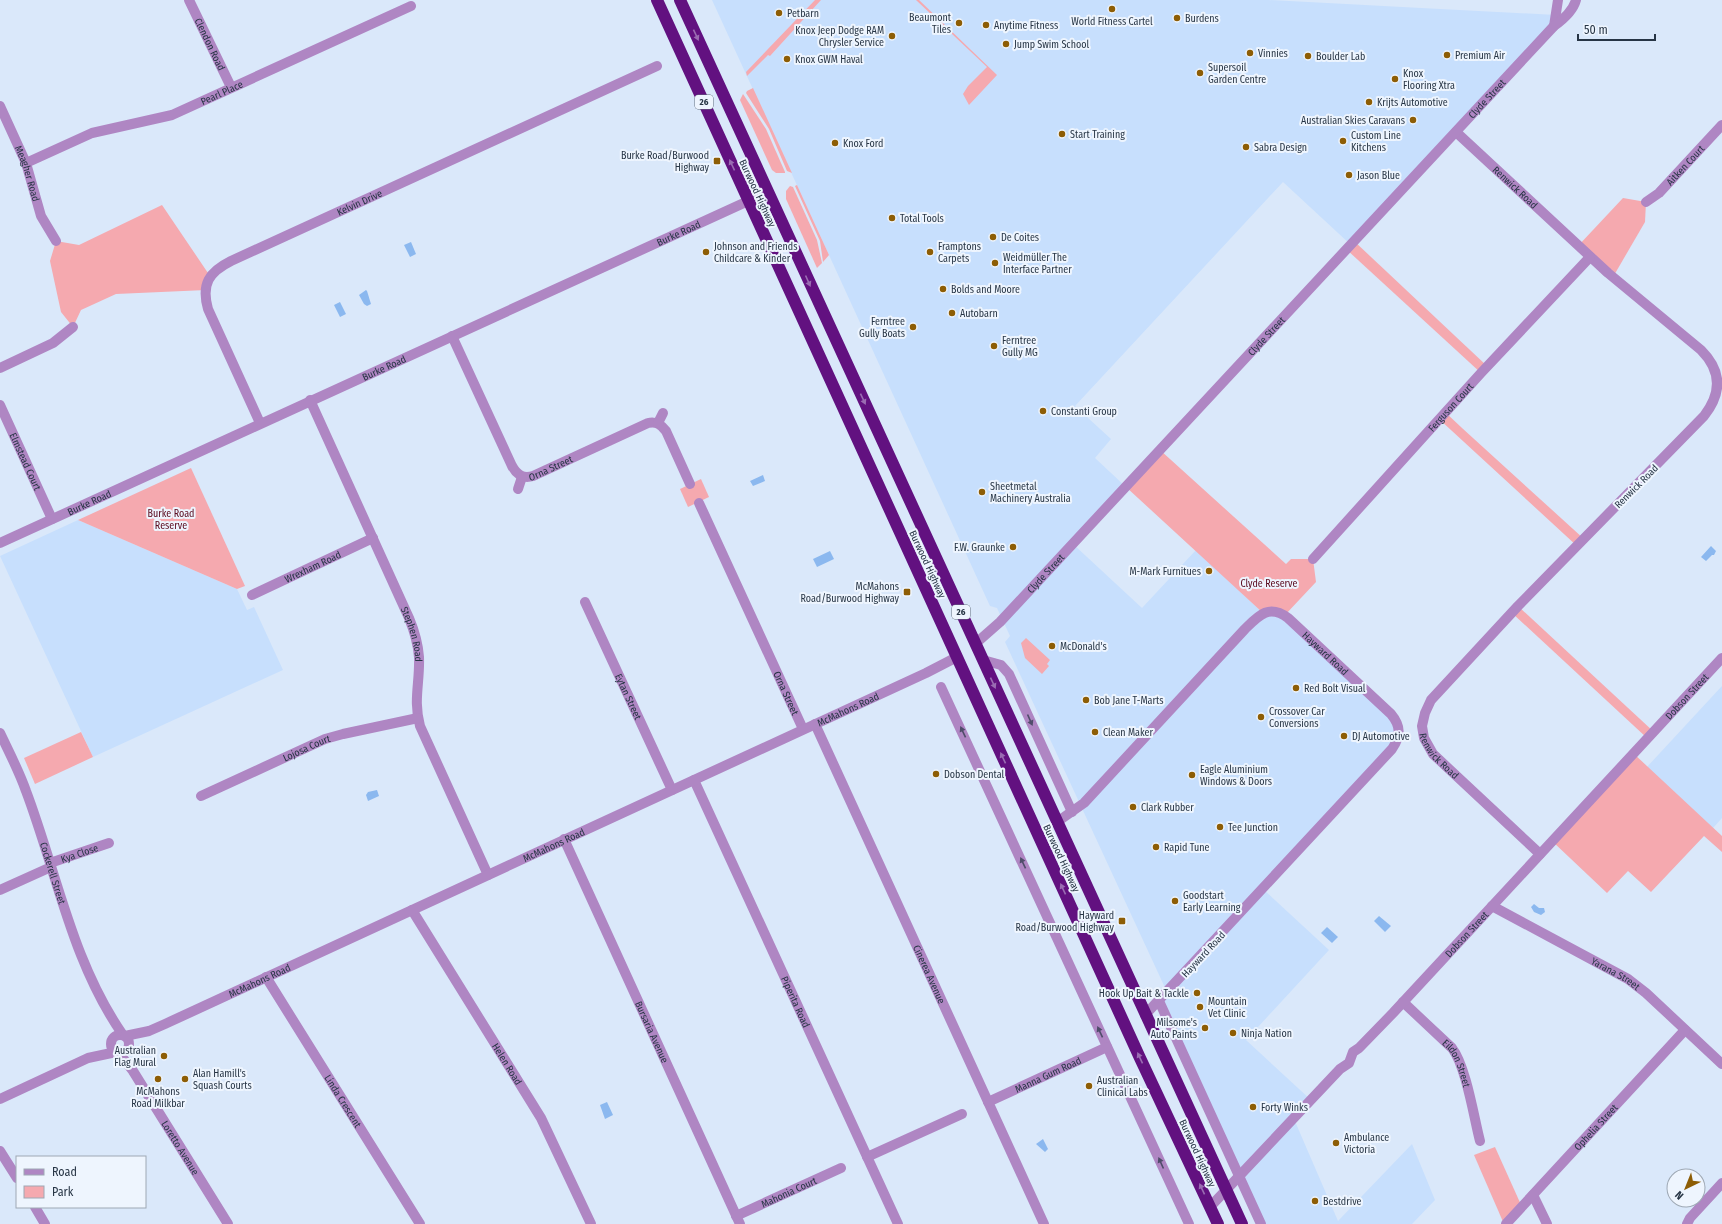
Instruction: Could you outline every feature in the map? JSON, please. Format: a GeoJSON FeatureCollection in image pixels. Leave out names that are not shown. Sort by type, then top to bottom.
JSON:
{"type":"FeatureCollection","features":[{"type":"Feature","properties":{"kind":"highway","name":"Burwood Highway"},"geometry":{"type":"LineString","coordinates":[[657,0],[1140,1058],[1218,1224]]}},
{"type":"Feature","properties":{"kind":"highway","name":"Burwood Highway"},"geometry":{"type":"LineString","coordinates":[[680,0],[1242,1224]]}},
{"type":"Feature","properties":{"kind":"highway"},"geometry":{"type":"LineString","coordinates":[[957,657],[975,644]]}},
{"type":"Feature","properties":{"kind":"street","name":"Clendon Road"},"geometry":{"type":"LineString","coordinates":[[189,0],[231,87]]}},
{"type":"Feature","properties":{"kind":"street"},"geometry":{"type":"LineString","coordinates":[[1554,26],[1558,0]]}},
{"type":"Feature","properties":{"kind":"street","name":"Clyde Street"},"geometry":{"type":"LineString","coordinates":[[975,644],[1000,622],[1554,26],[1568,14],[1576,0]]}},
{"type":"Feature","properties":{"kind":"street","name":"Pearl Place"},"geometry":{"type":"LineString","coordinates":[[26,163],[92,133],[172,115],[411,6]]}},
{"type":"Feature","properties":{"kind":"street","name":"Kelvin Drive"},"geometry":{"type":"LineString","coordinates":[[260,423],[208,309],[206,301],[206,286],[210,276],[216,270],[231,261],[657,66]]}},
{"type":"Feature","properties":{"kind":"street","name":"Meagher Road"},"geometry":{"type":"LineString","coordinates":[[0,106],[26,163],[41,216],[56,240]]}},
{"type":"Feature","properties":{"kind":"street","name":"Aitken Court"},"geometry":{"type":"LineString","coordinates":[[1646,202],[1659,193],[1722,125]]}},
{"type":"Feature","properties":{"kind":"street","name":"Renwick Road"},"geometry":{"type":"LineString","coordinates":[[1456,132],[1590,257],[1687,337],[1709,358],[1716,371],[1718,390],[1714,403],[1704,416],[1512,613],[1435,695],[1425,713],[1422,731],[1433,754],[1540,854]]}},
{"type":"Feature","properties":{"kind":"street","name":"Burke Road"},"geometry":{"type":"LineString","coordinates":[[0,543],[310,400],[768,192]]}},
{"type":"Feature","properties":{"kind":"street","name":"Ferguson Court"},"geometry":{"type":"LineString","coordinates":[[1313,559],[1481,373],[1590,257]]}},
{"type":"Feature","properties":{"kind":"street"},"geometry":{"type":"LineString","coordinates":[[0,368],[53,343],[73,327]]}},
{"type":"Feature","properties":{"kind":"street","name":"Orna Street"},"geometry":{"type":"LineString","coordinates":[[452,336],[512,466],[522,477],[533,476],[648,423],[658,423]]}},
{"type":"Feature","properties":{"kind":"street","name":"Stephen Road"},"geometry":{"type":"LineString","coordinates":[[310,400],[410,618],[417,641],[419,658],[416,696],[418,718],[428,744],[488,874]]}},
{"type":"Feature","properties":{"kind":"street","name":"Elmstead Court"},"geometry":{"type":"LineString","coordinates":[[0,405],[52,519]]}},
{"type":"Feature","properties":{"kind":"street"},"geometry":{"type":"LineString","coordinates":[[663,413],[658,423],[666,431],[690,484]]}},
{"type":"Feature","properties":{"kind":"street"},"geometry":{"type":"LineString","coordinates":[[518,489],[522,477]]}},
{"type":"Feature","properties":{"kind":"street","name":"Orna Street"},"geometry":{"type":"LineString","coordinates":[[699,503],[803,729]]}},
{"type":"Feature","properties":{"kind":"street","name":"Wrexham Road"},"geometry":{"type":"LineString","coordinates":[[252,595],[373,538]]}},
{"type":"Feature","properties":{"kind":"street","name":"Eytan Street"},"geometry":{"type":"LineString","coordinates":[[585,602],[672,790]]}},
{"type":"Feature","properties":{"kind":"street","name":"Hayward Road"},"geometry":{"type":"LineString","coordinates":[[1058,822],[1084,803],[1249,625],[1263,613],[1276,612],[1288,618],[1391,714],[1399,726],[1399,738],[1392,749],[1145,1015]]}},
{"type":"Feature","properties":{"kind":"street","name":"McMahons Road"},"geometry":{"type":"LineString","coordinates":[[0,1099],[88,1058],[123,1045],[149,1031],[930,671],[957,657]]}},
{"type":"Feature","properties":{"kind":"street","name":"Dobson Street"},"geometry":{"type":"LineString","coordinates":[[1210,1208],[1340,1069],[1349,1063],[1353,1052],[1359,1048],[1403,1002],[1722,658]]}},
{"type":"Feature","properties":{"kind":"street"},"geometry":{"type":"LineString","coordinates":[[983,660],[1001,665],[1009,674],[1072,812]]}},
{"type":"Feature","properties":{"kind":"street"},"geometry":{"type":"LineString","coordinates":[[942,687],[1189,1224]]}},
{"type":"Feature","properties":{"kind":"street","name":"Lojosa Court"},"geometry":{"type":"LineString","coordinates":[[201,796],[325,739],[418,718]]}},
{"type":"Feature","properties":{"kind":"street","name":"Cinerea Avenue"},"geometry":{"type":"LineString","coordinates":[[815,724],[1044,1224]]}},
{"type":"Feature","properties":{"kind":"street","name":"Cockerell Street"},"geometry":{"type":"LineString","coordinates":[[0,733],[26,790],[71,932],[123,1045],[112,1048],[107,1012]]}},
{"type":"Feature","properties":{"kind":"street","name":"Piperita Road"},"geometry":{"type":"LineString","coordinates":[[694,780],[898,1224]]}},
{"type":"Feature","properties":{"kind":"street","name":"Bursaria Avenue"},"geometry":{"type":"LineString","coordinates":[[564,840],[738,1220]]}},
{"type":"Feature","properties":{"kind":"street","name":"Kya Close"},"geometry":{"type":"LineString","coordinates":[[0,890],[50,865],[109,843]]}},
{"type":"Feature","properties":{"kind":"street","name":"Yarana Street"},"geometry":{"type":"LineString","coordinates":[[1492,906],[1628,979],[1646,993],[1722,1064]]}},
{"type":"Feature","properties":{"kind":"street","name":"Helen Road"},"geometry":{"type":"LineString","coordinates":[[412,910],[544,1121],[591,1224]]}},
{"type":"Feature","properties":{"kind":"street","name":"Linda Crescent"},"geometry":{"type":"LineString","coordinates":[[266,977],[420,1224]]}},
{"type":"Feature","properties":{"kind":"street"},"geometry":{"type":"LineString","coordinates":[[1159,1001],[1261,1224]]}},
{"type":"Feature","properties":{"kind":"street","name":"Eildon Street"},"geometry":{"type":"LineString","coordinates":[[1403,1002],[1452,1048],[1456,1055],[1462,1070],[1480,1141]]}},
{"type":"Feature","properties":{"kind":"street","name":"Ophelia Street"},"geometry":{"type":"LineString","coordinates":[[1506,1224],[1685,1030]]}},
{"type":"Feature","properties":{"kind":"street","name":"McMahons Road"},"geometry":{"type":"LineString","coordinates":[[88,1058],[112,1040]]}},
{"type":"Feature","properties":{"kind":"street","name":"Loretto Avenue"},"geometry":{"type":"LineString","coordinates":[[123,1045],[133,1071],[228,1224]]}},
{"type":"Feature","properties":{"kind":"street","name":"Manna Gum Road"},"geometry":{"type":"LineString","coordinates":[[988,1102],[1107,1047]]}},
{"type":"Feature","properties":{"kind":"street"},"geometry":{"type":"LineString","coordinates":[[867,1157],[962,1114]]}},
{"type":"Feature","properties":{"kind":"street"},"geometry":{"type":"LineString","coordinates":[[0,1151],[16,1176]]}},
{"type":"Feature","properties":{"kind":"street","name":"Mahonia Court"},"geometry":{"type":"LineString","coordinates":[[738,1220],[841,1168]]}},
{"type":"Feature","properties":{"kind":"street"},"geometry":{"type":"LineString","coordinates":[[1687,1224],[1690,1218],[1722,1184]]}},
{"type":"Feature","properties":{"kind":"street"},"geometry":{"type":"LineString","coordinates":[[1533,1195],[1547,1224]]}},
{"type":"Feature","properties":{"kind":"street"},"geometry":{"type":"LineString","coordinates":[[36,1208],[45,1224]]}},
{"type":"Feature","properties":{"kind":"shaded area"},"geometry":{"type":"Polygon","coordinates":[[[712,0],[1268,0],[1557,15],[1554,26],[1351,245],[1283,182],[1075,406],[1111,439],[1095,458],[1126,487],[1073,544],[1142,608],[1196,550],[1263,613],[1274,612],[1391,714],[1399,738],[1263,889],[1329,950],[1246,1040],[1311,1100],[1294,1119],[1338,1221],[1412,1144],[1435,1200],[1412,1224],[1261,1224],[1159,1001],[1167,992],[1005,642],[1010,636],[997,608],[990,606],[712,0]]]}},
{"type":"Feature","properties":{"kind":"shaded area"},"geometry":{"type":"Polygon","coordinates":[[[78,520],[237,589],[247,610],[254,607],[283,670],[93,757],[0,556],[78,520]]]}},
{"type":"Feature","properties":{"kind":"shaded area"},"geometry":{"type":"Polygon","coordinates":[[[1722,686],[1722,818],[1713,828],[1647,767],[1722,686]]]}},
{"type":"Feature","properties":{"kind":"green space"},"geometry":{"type":"Polygon","coordinates":[[[815,0],[821,0],[770,56],[768,55],[747,76],[746,72],[815,0]]]}},
{"type":"Feature","properties":{"kind":"green space"},"geometry":{"type":"Polygon","coordinates":[[[916,0],[919,0],[997,75],[969,105],[963,94],[968,86],[987,67],[916,0]]]}},
{"type":"Feature","properties":{"kind":"green space"},"geometry":{"type":"Polygon","coordinates":[[[753,88],[792,173],[787,171],[769,129],[746,93],[753,88]]]}},
{"type":"Feature","properties":{"kind":"green space"},"geometry":{"type":"Polygon","coordinates":[[[743,94],[766,129],[785,173],[776,173],[772,170],[740,100],[743,94]]]}},
{"type":"Feature","properties":{"kind":"green space"},"geometry":{"type":"Polygon","coordinates":[[[797,185],[829,255],[823,262],[820,241],[795,186],[797,185]]]}},
{"type":"Feature","properties":{"kind":"green space"},"geometry":{"type":"Polygon","coordinates":[[[790,186],[793,187],[817,240],[822,263],[817,268],[786,199],[786,191],[790,186]]]}},
{"type":"Feature","properties":{"kind":"green space"},"geometry":{"type":"Polygon","coordinates":[[[1623,198],[1646,202],[1645,222],[1613,277],[1578,246],[1623,198]]]}},
{"type":"Feature","properties":{"kind":"green space"},"geometry":{"type":"Polygon","coordinates":[[[162,205],[210,276],[206,290],[116,294],[81,310],[73,327],[61,312],[50,261],[56,241],[79,245],[162,205]]]}},
{"type":"Feature","properties":{"kind":"green space"},"geometry":{"type":"Polygon","coordinates":[[[1354,241],[1487,366],[1481,373],[1346,249],[1354,241]]]}},
{"type":"Feature","properties":{"kind":"green space"},"geometry":{"type":"Polygon","coordinates":[[[1445,412],[1584,539],[1577,546],[1439,419],[1445,412]]]}},
{"type":"Feature","properties":{"kind":"green space","name":"Clyde Reserve"},"geometry":{"type":"Polygon","coordinates":[[[1160,450],[1286,564],[1291,559],[1313,559],[1316,582],[1285,615],[1263,613],[1126,487],[1160,450]]]}},
{"type":"Feature","properties":{"kind":"green space","name":"Burke Road Reserve"},"geometry":{"type":"Polygon","coordinates":[[[191,468],[245,586],[237,589],[78,520],[191,468]]]}},
{"type":"Feature","properties":{"kind":"green space"},"geometry":{"type":"Polygon","coordinates":[[[701,479],[709,497],[688,507],[680,489],[701,479]]]}},
{"type":"Feature","properties":{"kind":"green space"},"geometry":{"type":"Polygon","coordinates":[[[1518,606],[1654,732],[1647,738],[1512,613],[1518,606]]]}},
{"type":"Feature","properties":{"kind":"green space"},"geometry":{"type":"Polygon","coordinates":[[[1026,638],[1050,660],[1047,664],[1049,666],[1042,674],[1025,658],[1021,643],[1026,638]]]}},
{"type":"Feature","properties":{"kind":"green space"},"geometry":{"type":"Polygon","coordinates":[[[81,732],[93,757],[35,784],[24,758],[81,732]]]}},
{"type":"Feature","properties":{"kind":"green space"},"geometry":{"type":"Polygon","coordinates":[[[1633,753],[1722,836],[1722,852],[1704,836],[1651,892],[1628,871],[1607,893],[1552,841],[1633,753]]]}},
{"type":"Feature","properties":{"kind":"green space"},"geometry":{"type":"Polygon","coordinates":[[[1495,1147],[1522,1207],[1504,1224],[1474,1155],[1495,1147]]]}},
{"type":"Feature","properties":{"kind":"water"},"geometry":{"type":"Polygon","coordinates":[[[411,242],[416,254],[410,257],[404,245],[411,242]]]}},
{"type":"Feature","properties":{"kind":"water"},"geometry":{"type":"Polygon","coordinates":[[[366,290],[371,304],[367,306],[364,304],[359,295],[366,290]]]}},
{"type":"Feature","properties":{"kind":"water"},"geometry":{"type":"Polygon","coordinates":[[[340,302],[346,314],[340,317],[334,305],[340,302]]]}},
{"type":"Feature","properties":{"kind":"water"},"geometry":{"type":"Polygon","coordinates":[[[763,475],[765,481],[753,486],[750,481],[763,475]]]}},
{"type":"Feature","properties":{"kind":"water"},"geometry":{"type":"Polygon","coordinates":[[[1711,546],[1716,551],[1714,555],[1706,561],[1701,557],[1711,546]]]}},
{"type":"Feature","properties":{"kind":"water"},"geometry":{"type":"Polygon","coordinates":[[[830,551],[834,559],[817,567],[813,559],[830,551]]]}},
{"type":"Feature","properties":{"kind":"water"},"geometry":{"type":"Polygon","coordinates":[[[377,790],[379,796],[368,801],[366,795],[368,792],[377,790]]]}},
{"type":"Feature","properties":{"kind":"water"},"geometry":{"type":"Polygon","coordinates":[[[1534,904],[1539,908],[1544,908],[1545,912],[1541,915],[1534,912],[1531,907],[1534,904]]]}},
{"type":"Feature","properties":{"kind":"water"},"geometry":{"type":"Polygon","coordinates":[[[1379,916],[1391,926],[1385,932],[1374,921],[1379,916]]]}},
{"type":"Feature","properties":{"kind":"water"},"geometry":{"type":"Polygon","coordinates":[[[1327,927],[1338,937],[1332,943],[1321,933],[1327,927]]]}},
{"type":"Feature","properties":{"kind":"water"},"geometry":{"type":"Polygon","coordinates":[[[607,1102],[613,1115],[605,1119],[600,1105],[607,1102]]]}},
{"type":"Feature","properties":{"kind":"water"},"geometry":{"type":"Polygon","coordinates":[[[1043,1139],[1048,1149],[1045,1152],[1036,1144],[1043,1139]]]}},
{"type":"Feature","properties":{"kind":"place","name":"World Fitness Cartel"},"geometry":{"type":"Point","coordinates":[1112,9]}},
{"type":"Feature","properties":{"kind":"place","name":"Petbarn"},"geometry":{"type":"Point","coordinates":[779,13]}},
{"type":"Feature","properties":{"kind":"place","name":"Burdens"},"geometry":{"type":"Point","coordinates":[1177,18]}},
{"type":"Feature","properties":{"kind":"place","name":"Beaumont Tiles"},"geometry":{"type":"Point","coordinates":[959,23]}},
{"type":"Feature","properties":{"kind":"place","name":"Anytime Fitness"},"geometry":{"type":"Point","coordinates":[986,25]}},
{"type":"Feature","properties":{"kind":"place","name":"Knox Jeep Dodge RAM Chrysler Service"},"geometry":{"type":"Point","coordinates":[892,36]}},
{"type":"Feature","properties":{"kind":"place","name":"Jump Swim School"},"geometry":{"type":"Point","coordinates":[1006,44]}},
{"type":"Feature","properties":{"kind":"place","name":"Vinnies"},"geometry":{"type":"Point","coordinates":[1250,53]}},
{"type":"Feature","properties":{"kind":"place","name":"Premium Air"},"geometry":{"type":"Point","coordinates":[1447,55]}},
{"type":"Feature","properties":{"kind":"place","name":"Boulder Lab"},"geometry":{"type":"Point","coordinates":[1308,56]}},
{"type":"Feature","properties":{"kind":"place","name":"Knox GWM Haval"},"geometry":{"type":"Point","coordinates":[787,59]}},
{"type":"Feature","properties":{"kind":"place","name":"Supersoil Garden Centre"},"geometry":{"type":"Point","coordinates":[1200,73]}},
{"type":"Feature","properties":{"kind":"place","name":"Knox Flooring Xtra"},"geometry":{"type":"Point","coordinates":[1395,79]}},
{"type":"Feature","properties":{"kind":"place","name":"Krijts Automotive"},"geometry":{"type":"Point","coordinates":[1369,102]}},
{"type":"Feature","properties":{"kind":"place","name":"Australian Skies Caravans"},"geometry":{"type":"Point","coordinates":[1413,120]}},
{"type":"Feature","properties":{"kind":"place","name":"Start Training"},"geometry":{"type":"Point","coordinates":[1062,134]}},
{"type":"Feature","properties":{"kind":"place","name":"Custom Line Kitchens"},"geometry":{"type":"Point","coordinates":[1343,141]}},
{"type":"Feature","properties":{"kind":"place","name":"Knox Ford"},"geometry":{"type":"Point","coordinates":[835,143]}},
{"type":"Feature","properties":{"kind":"place","name":"Sabra Design"},"geometry":{"type":"Point","coordinates":[1246,147]}},
{"type":"Feature","properties":{"kind":"place","name":"Burke Road/Burwood Highway"},"geometry":{"type":"Point","coordinates":[717,161]}},
{"type":"Feature","properties":{"kind":"place","name":"Jason Blue"},"geometry":{"type":"Point","coordinates":[1349,175]}},
{"type":"Feature","properties":{"kind":"place","name":"Total Tools"},"geometry":{"type":"Point","coordinates":[892,218]}},
{"type":"Feature","properties":{"kind":"place","name":"De Coites"},"geometry":{"type":"Point","coordinates":[993,237]}},
{"type":"Feature","properties":{"kind":"place","name":"Johnson and Friends Childcare & Kinder"},"geometry":{"type":"Point","coordinates":[706,252]}},
{"type":"Feature","properties":{"kind":"place","name":"Framptons Carpets"},"geometry":{"type":"Point","coordinates":[930,252]}},
{"type":"Feature","properties":{"kind":"place","name":"Weidmüller The Interface Partner"},"geometry":{"type":"Point","coordinates":[995,263]}},
{"type":"Feature","properties":{"kind":"place","name":"Bolds and Moore"},"geometry":{"type":"Point","coordinates":[943,289]}},
{"type":"Feature","properties":{"kind":"place","name":"Autobarn"},"geometry":{"type":"Point","coordinates":[952,313]}},
{"type":"Feature","properties":{"kind":"place","name":"Ferntree Gully Boats"},"geometry":{"type":"Point","coordinates":[913,327]}},
{"type":"Feature","properties":{"kind":"place","name":"Ferntree Gully MG"},"geometry":{"type":"Point","coordinates":[994,346]}},
{"type":"Feature","properties":{"kind":"place","name":"Constanti Group"},"geometry":{"type":"Point","coordinates":[1043,411]}},
{"type":"Feature","properties":{"kind":"place","name":"Sheetmetal Machinery Australia"},"geometry":{"type":"Point","coordinates":[982,492]}},
{"type":"Feature","properties":{"kind":"place","name":"F.W. Graunke"},"geometry":{"type":"Point","coordinates":[1013,547]}},
{"type":"Feature","properties":{"kind":"place","name":"M-Mark Furnitues"},"geometry":{"type":"Point","coordinates":[1209,571]}},
{"type":"Feature","properties":{"kind":"place","name":"McMahons Road/Burwood Highway"},"geometry":{"type":"Point","coordinates":[907,592]}},
{"type":"Feature","properties":{"kind":"place","name":"McDonald's"},"geometry":{"type":"Point","coordinates":[1052,646]}},
{"type":"Feature","properties":{"kind":"place","name":"Red Bolt Visual"},"geometry":{"type":"Point","coordinates":[1296,688]}},
{"type":"Feature","properties":{"kind":"place","name":"Bob Jane T-Marts"},"geometry":{"type":"Point","coordinates":[1086,700]}},
{"type":"Feature","properties":{"kind":"place","name":"Crossover Car Conversions"},"geometry":{"type":"Point","coordinates":[1261,717]}},
{"type":"Feature","properties":{"kind":"place","name":"Clean Maker"},"geometry":{"type":"Point","coordinates":[1095,732]}},
{"type":"Feature","properties":{"kind":"place","name":"DJ Automotive"},"geometry":{"type":"Point","coordinates":[1344,736]}},
{"type":"Feature","properties":{"kind":"place","name":"Dobson Dental"},"geometry":{"type":"Point","coordinates":[936,774]}},
{"type":"Feature","properties":{"kind":"place","name":"Eagle Aluminium Windows & Doors"},"geometry":{"type":"Point","coordinates":[1192,775]}},
{"type":"Feature","properties":{"kind":"place","name":"Clark Rubber"},"geometry":{"type":"Point","coordinates":[1133,807]}},
{"type":"Feature","properties":{"kind":"place","name":"Tee Junction"},"geometry":{"type":"Point","coordinates":[1220,827]}},
{"type":"Feature","properties":{"kind":"place","name":"Rapid Tune"},"geometry":{"type":"Point","coordinates":[1156,847]}},
{"type":"Feature","properties":{"kind":"place","name":"Goodstart Early Learning"},"geometry":{"type":"Point","coordinates":[1175,901]}},
{"type":"Feature","properties":{"kind":"place","name":"Hayward Road/Burwood Highway"},"geometry":{"type":"Point","coordinates":[1122,921]}},
{"type":"Feature","properties":{"kind":"place","name":"Hook Up Bait & Tackle"},"geometry":{"type":"Point","coordinates":[1197,993]}},
{"type":"Feature","properties":{"kind":"place","name":"Mountain Vet Clinic"},"geometry":{"type":"Point","coordinates":[1200,1007]}},
{"type":"Feature","properties":{"kind":"place","name":"Milsome's Auto Paints"},"geometry":{"type":"Point","coordinates":[1205,1028]}},
{"type":"Feature","properties":{"kind":"place","name":"Ninja Nation"},"geometry":{"type":"Point","coordinates":[1233,1033]}},
{"type":"Feature","properties":{"kind":"place","name":"Australian Flag Mural"},"geometry":{"type":"Point","coordinates":[164,1056]}},
{"type":"Feature","properties":{"kind":"place","name":"McMahons Road Milkbar"},"geometry":{"type":"Point","coordinates":[158,1079]}},
{"type":"Feature","properties":{"kind":"place","name":"Alan Hamill's Squash Courts"},"geometry":{"type":"Point","coordinates":[185,1079]}},
{"type":"Feature","properties":{"kind":"place","name":"Australian Clinical Labs"},"geometry":{"type":"Point","coordinates":[1089,1086]}},
{"type":"Feature","properties":{"kind":"place","name":"Forty Winks"},"geometry":{"type":"Point","coordinates":[1253,1107]}},
{"type":"Feature","properties":{"kind":"place","name":"Ambulance Victoria"},"geometry":{"type":"Point","coordinates":[1336,1143]}},
{"type":"Feature","properties":{"kind":"place","name":"Bestdrive"},"geometry":{"type":"Point","coordinates":[1315,1201]}}]}
